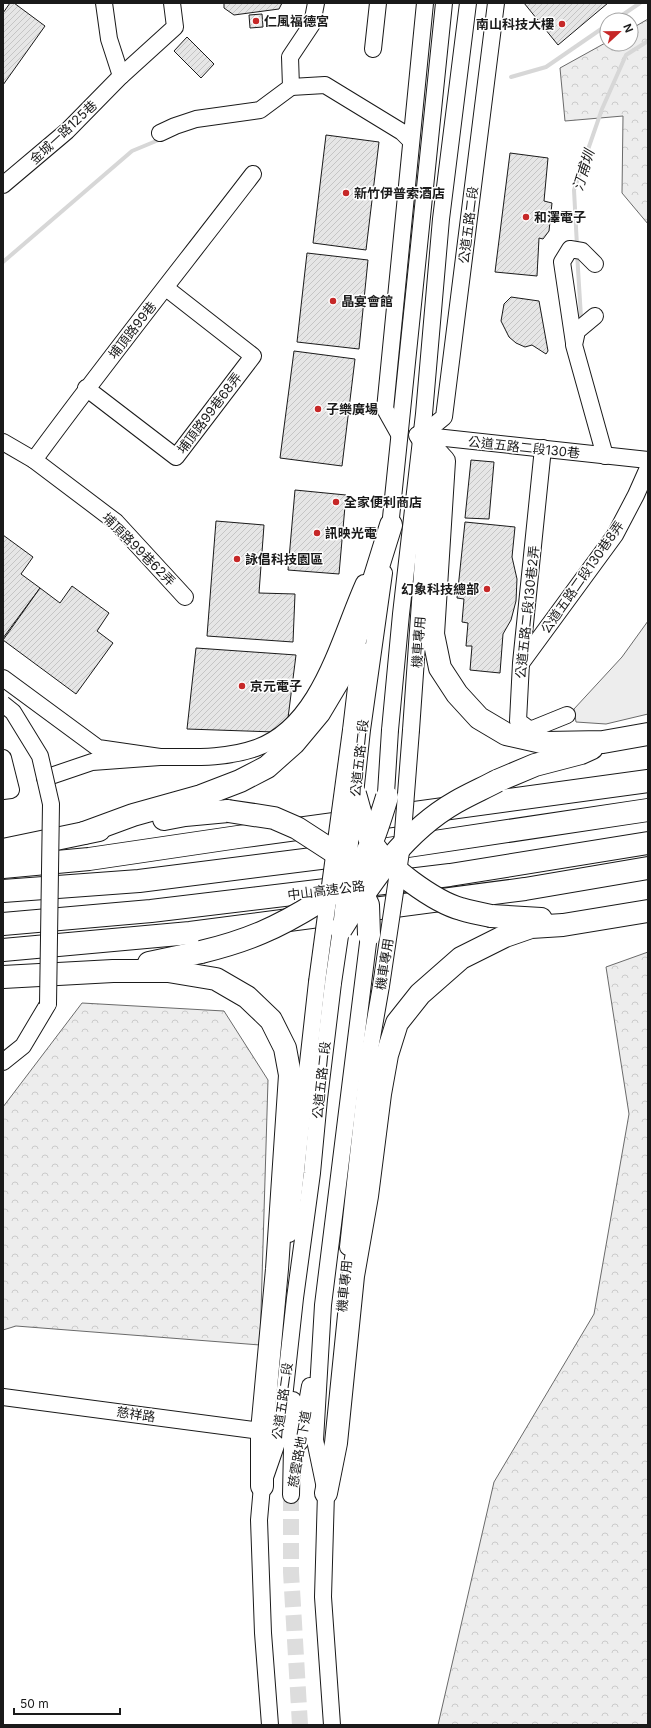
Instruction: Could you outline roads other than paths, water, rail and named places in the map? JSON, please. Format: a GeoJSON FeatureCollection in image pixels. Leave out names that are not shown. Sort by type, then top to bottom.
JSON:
{"type":"FeatureCollection","features":[{"type":"Feature","properties":{"kind":"highway"},"geometry":{"type":"LineString","coordinates":[[421,436],[444,461],[433,634],[440,668],[457,694],[479,718],[506,734],[546,743],[603,742],[648,734]]}},
{"type":"Feature","properties":{"kind":"highway"},"geometry":{"type":"LineString","coordinates":[[84,833],[133,815],[201,796],[240,781],[266,767],[294,743],[319,713],[347,666],[391,525]]}},
{"type":"Feature","properties":{"kind":"highway"},"geometry":{"type":"LineString","coordinates":[[113,971],[233,945],[287,922],[346,877],[383,861],[427,822],[456,802],[497,781],[535,765],[581,752],[603,742]]}},
{"type":"Feature","properties":{"kind":"highway"},"geometry":{"type":"LineString","coordinates":[[3,867],[89,860],[238,837],[648,781]]}},
{"type":"Feature","properties":{"kind":"highway"},"geometry":{"type":"LineString","coordinates":[[355,794],[383,861],[427,892],[460,909],[491,916],[542,919],[646,912]]}},
{"type":"Feature","properties":{"kind":"highway"},"geometry":{"type":"LineString","coordinates":[[383,861],[376,833],[387,797]]}},
{"type":"Feature","properties":{"kind":"highway"},"geometry":{"type":"LineString","coordinates":[[3,891],[139,881],[275,864],[487,836],[648,810]]}},
{"type":"Feature","properties":{"kind":"highway"},"geometry":{"type":"LineString","coordinates":[[3,850],[84,833],[185,815],[228,811],[274,818],[296,828],[346,877],[368,905],[369,935]]}},
{"type":"Feature","properties":{"kind":"highway","name":"中山高速公路"},"geometry":{"type":"LineString","coordinates":[[3,924],[152,911],[442,876],[648,843]]}},
{"type":"Feature","properties":{"kind":"highway"},"geometry":{"type":"LineString","coordinates":[[346,877],[383,861]]}},
{"type":"Feature","properties":{"kind":"highway"},"geometry":{"type":"LineString","coordinates":[[3,950],[190,933],[525,889],[648,868]]}},
{"type":"Feature","properties":{"kind":"highway"},"geometry":{"type":"LineString","coordinates":[[341,929],[346,877]]}},
{"type":"Feature","properties":{"kind":"highway"},"geometry":{"type":"LineString","coordinates":[[326,1493],[336,1443],[353,1276],[367,1196],[380,1094],[387,1055],[397,1023],[420,994],[462,958],[505,936],[531,927],[562,925],[646,912]]}},
{"type":"Feature","properties":{"kind":"highway"},"geometry":{"type":"LineString","coordinates":[[3,977],[113,971],[168,971],[216,979],[248,997],[271,1020],[285,1048],[290,1075],[290,1090],[262,1486]]}},
{"type":"Feature","properties":{"kind":"street"},"geometry":{"type":"LineString","coordinates":[[104,3],[109,39],[121,76]]}},
{"type":"Feature","properties":{"kind":"street","name":"金城一路125巷"},"geometry":{"type":"LineString","coordinates":[[3,185],[67,131],[121,76],[174,27],[172,3]]}},
{"type":"Feature","properties":{"kind":"street"},"geometry":{"type":"LineString","coordinates":[[291,87],[290,57],[312,24],[316,3]]}},
{"type":"Feature","properties":{"kind":"street"},"geometry":{"type":"LineString","coordinates":[[373,49],[378,3]]}},
{"type":"Feature","properties":{"kind":"street"},"geometry":{"type":"LineString","coordinates":[[399,434],[385,409],[425,3]]}},
{"type":"Feature","properties":{"kind":"street"},"geometry":{"type":"LineString","coordinates":[[265,1432],[316,982],[346,877],[356,730],[357,679],[391,525],[399,434],[444,3]]}},
{"type":"Feature","properties":{"kind":"street","name":"公道五路二段"},"geometry":{"type":"LineString","coordinates":[[387,797],[390,730],[401,614],[421,436],[441,219],[468,3]]}},
{"type":"Feature","properties":{"kind":"street","name":"公道五路二段"},"geometry":{"type":"LineString","coordinates":[[421,436],[444,417],[496,3]]}},
{"type":"Feature","properties":{"kind":"street"},"geometry":{"type":"LineString","coordinates":[[160,133],[196,119],[260,110],[291,87],[325,85],[402,132],[411,141]]}},
{"type":"Feature","properties":{"kind":"street","name":"埔頂路99巷"},"geometry":{"type":"LineString","coordinates":[[34,460],[86,388],[166,288],[253,174]]}},
{"type":"Feature","properties":{"kind":"street"},"geometry":{"type":"LineString","coordinates":[[595,264],[576,250],[562,262],[574,345],[605,456]]}},
{"type":"Feature","properties":{"kind":"street","name":"埔頂路99巷68弄"},"geometry":{"type":"LineString","coordinates":[[86,388],[176,457],[253,356],[166,288]]}},
{"type":"Feature","properties":{"kind":"street"},"geometry":{"type":"LineString","coordinates":[[574,345],[577,331],[595,316]]}},
{"type":"Feature","properties":{"kind":"street","name":"公道五路二段130巷"},"geometry":{"type":"LineString","coordinates":[[399,434],[648,460]]}},
{"type":"Feature","properties":{"kind":"street","name":"機車專用"},"geometry":{"type":"LineString","coordinates":[[402,845],[430,460],[421,436]]}},
{"type":"Feature","properties":{"kind":"street"},"geometry":{"type":"LineString","coordinates":[[3,442],[34,460]]}},
{"type":"Feature","properties":{"kind":"street","name":"公道五路二段130巷2弄"},"geometry":{"type":"LineString","coordinates":[[543,448],[521,663],[518,720],[530,730],[567,715]]}},
{"type":"Feature","properties":{"kind":"street","name":"埔頂路99巷62弄"},"geometry":{"type":"LineString","coordinates":[[34,460],[116,522],[185,596]]}},
{"type":"Feature","properties":{"kind":"street","name":"公道五路二段130巷8弄"},"geometry":{"type":"LineString","coordinates":[[521,663],[614,535],[636,495],[648,468]]}},
{"type":"Feature","properties":{"kind":"street"},"geometry":{"type":"LineString","coordinates":[[45,778],[92,762],[160,757],[207,757],[234,754],[257,748],[276,739],[300,718],[326,678],[350,614],[391,525]]}},
{"type":"Feature","properties":{"kind":"street"},"geometry":{"type":"LineString","coordinates":[[3,678],[98,748],[160,757]]}},
{"type":"Feature","properties":{"kind":"street"},"geometry":{"type":"LineString","coordinates":[[3,704],[13,712],[40,756],[51,804],[48,1004],[23,1046],[3,1062]]}},
{"type":"Feature","properties":{"kind":"street","name":"公道五路二段"},"geometry":{"type":"LineString","coordinates":[[346,877],[355,794],[356,730]]}},
{"type":"Feature","properties":{"kind":"street"},"geometry":{"type":"LineString","coordinates":[[3,758],[7,791]]}},
{"type":"Feature","properties":{"kind":"street"},"geometry":{"type":"LineString","coordinates":[[332,1725],[323,1597],[326,1493],[315,1440],[323,1305],[364,985],[369,935],[383,861]]}},
{"type":"Feature","properties":{"kind":"street","name":"機車專用"},"geometry":{"type":"LineString","coordinates":[[326,1493],[328,1442],[369,1055],[381,986],[383,861]]}},
{"type":"Feature","properties":{"kind":"street","name":"公道五路二段"},"geometry":{"type":"LineString","coordinates":[[270,1725],[263,1633],[259,1520],[262,1486],[280,1434],[295,1298],[312,1173],[318,1099],[341,929]]}},
{"type":"Feature","properties":{"kind":"street","name":"慈雲路地下道"},"geometry":{"type":"LineString","coordinates":[[295,1298],[291,1495],[323,1305]]}},
{"type":"Feature","properties":{"kind":"street","name":"慈祥路"},"geometry":{"type":"LineString","coordinates":[[3,1396],[265,1432]]}},
{"type":"Feature","properties":{"kind":"waterway"},"geometry":{"type":"LineString","coordinates":[[627,12],[640,3]]}},
{"type":"Feature","properties":{"kind":"waterway"},"geometry":{"type":"LineString","coordinates":[[511,77],[546,67],[599,31]]}},
{"type":"Feature","properties":{"kind":"waterway","name":"汀甫圳"},"geometry":{"type":"LineString","coordinates":[[577,246],[574,190],[602,109],[626,55],[648,41]]}},
{"type":"Feature","properties":{"kind":"waterway"},"geometry":{"type":"LineString","coordinates":[[3,262],[132,151],[161,139]]}},
{"type":"Feature","properties":{"kind":"waterway","name":"汀甫圳"},"geometry":{"type":"LineString","coordinates":[[577,253],[581,317]]}},
{"type":"Feature","properties":{"kind":"tunnel"},"geometry":{"type":"LineString","coordinates":[[291,1495],[291,1572],[300,1725]]}},
{"type":"Feature","properties":{"kind":"place","name":"仁風福德宮"},"geometry":{"type":"Point","coordinates":[256,21]}},
{"type":"Feature","properties":{"kind":"place","name":"南山科技大樓"},"geometry":{"type":"Point","coordinates":[562,24]}},
{"type":"Feature","properties":{"kind":"place","name":"新竹伊普索酒店"},"geometry":{"type":"Point","coordinates":[346,193]}},
{"type":"Feature","properties":{"kind":"place","name":"和澤電子"},"geometry":{"type":"Point","coordinates":[526,217]}},
{"type":"Feature","properties":{"kind":"place","name":"晶宴會館"},"geometry":{"type":"Point","coordinates":[333,301]}},
{"type":"Feature","properties":{"kind":"place","name":"子樂廣場"},"geometry":{"type":"Point","coordinates":[318,409]}},
{"type":"Feature","properties":{"kind":"place","name":"全家便利商店"},"geometry":{"type":"Point","coordinates":[336,502]}},
{"type":"Feature","properties":{"kind":"place","name":"訊映光電"},"geometry":{"type":"Point","coordinates":[317,533]}},
{"type":"Feature","properties":{"kind":"place","name":"詠倡科技園區"},"geometry":{"type":"Point","coordinates":[237,559]}},
{"type":"Feature","properties":{"kind":"place","name":"幻象科技總部"},"geometry":{"type":"Point","coordinates":[487,589]}},
{"type":"Feature","properties":{"kind":"place","name":"京元電子"},"geometry":{"type":"Point","coordinates":[242,686]}}]}
